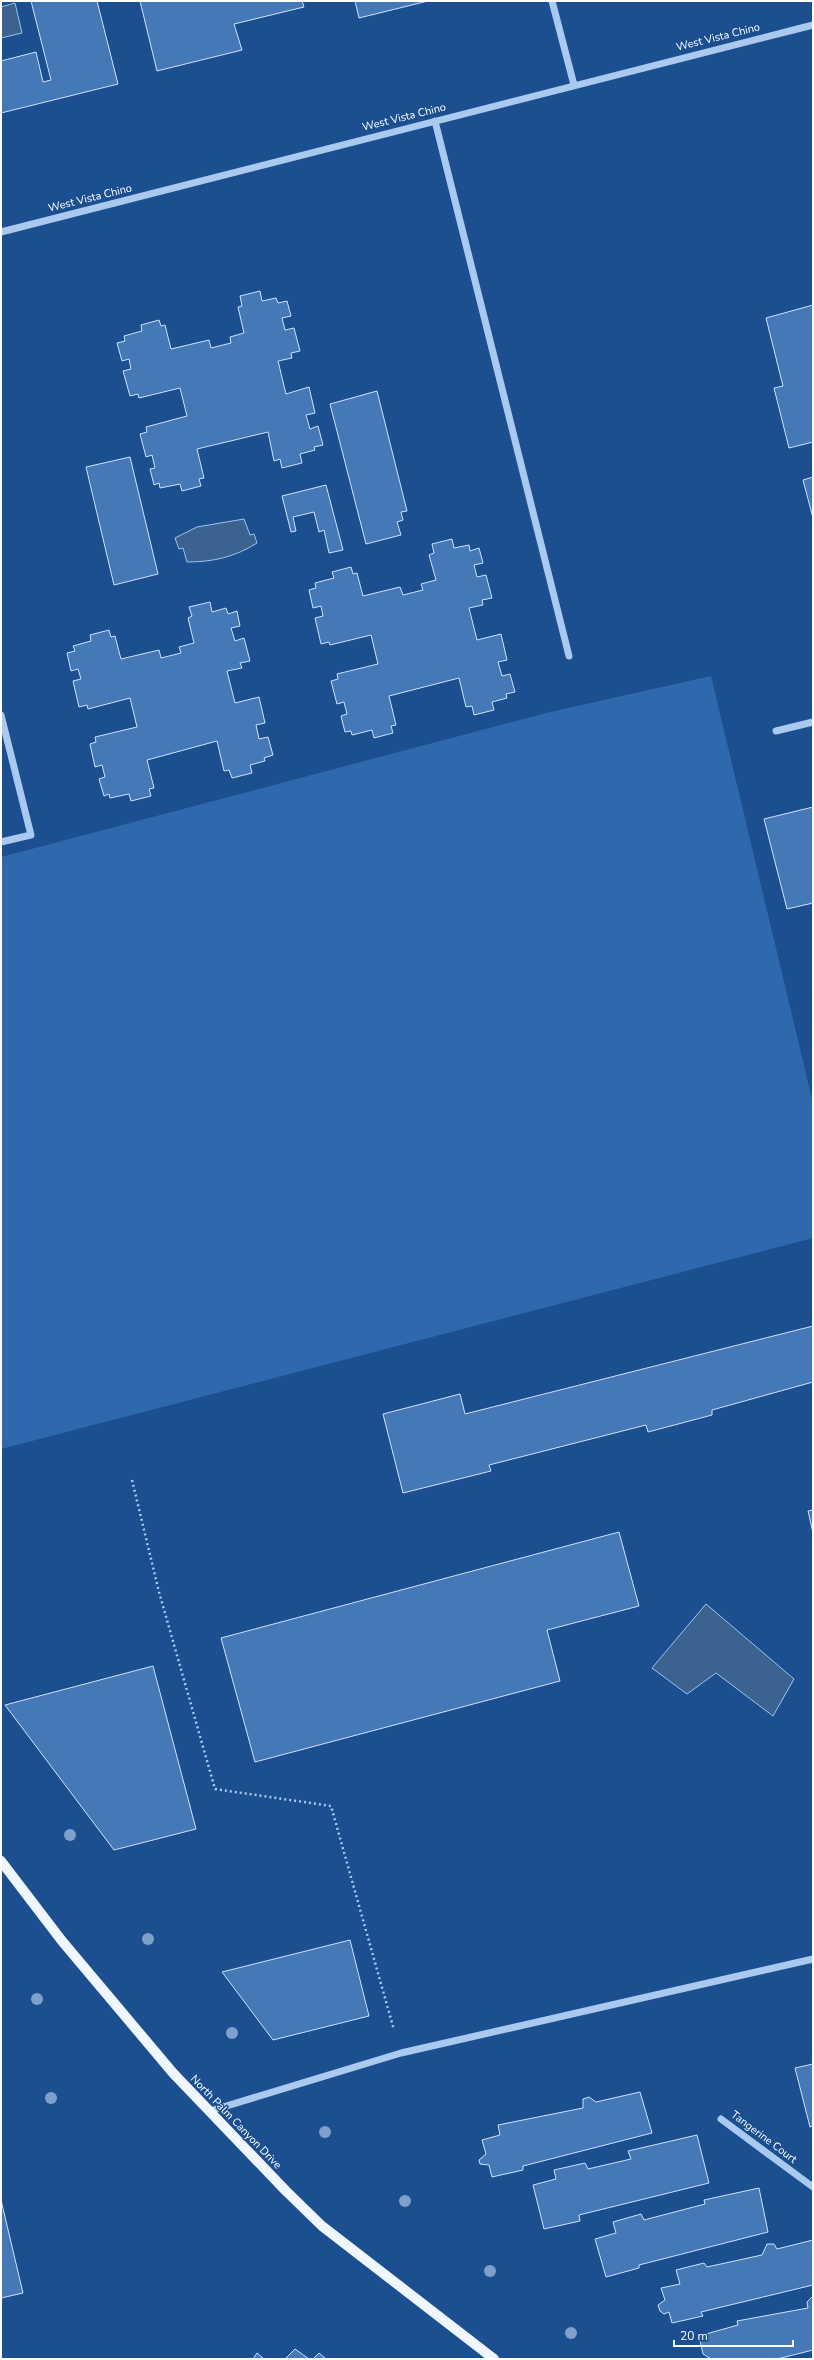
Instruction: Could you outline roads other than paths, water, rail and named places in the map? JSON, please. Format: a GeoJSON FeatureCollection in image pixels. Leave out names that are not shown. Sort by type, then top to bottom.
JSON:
{"type":"FeatureCollection","features":[{"type":"Feature","properties":{"kind":"main road","name":"North Palm Canyon Drive"},"geometry":{"type":"LineString","coordinates":[[1,1861],[62,1941],[173,2073],[322,2226],[494,2359]]}},
{"type":"Feature","properties":{"kind":"street"},"geometry":{"type":"LineString","coordinates":[[552,1],[574,85]]}},
{"type":"Feature","properties":{"kind":"street","name":"West Vista Chino"},"geometry":{"type":"LineString","coordinates":[[1,232],[813,25]]}},
{"type":"Feature","properties":{"kind":"street"},"geometry":{"type":"LineString","coordinates":[[435,121],[569,656]]}},
{"type":"Feature","properties":{"kind":"street"},"geometry":{"type":"LineString","coordinates":[[1,715],[31,835],[1,842]]}},
{"type":"Feature","properties":{"kind":"street"},"geometry":{"type":"LineString","coordinates":[[776,731],[813,722]]}},
{"type":"Feature","properties":{"kind":"street"},"geometry":{"type":"LineString","coordinates":[[210,2110],[401,2053],[813,1960]]}},
{"type":"Feature","properties":{"kind":"street","name":"Tangerine Court"},"geometry":{"type":"LineString","coordinates":[[721,2119],[813,2187]]}}]}
